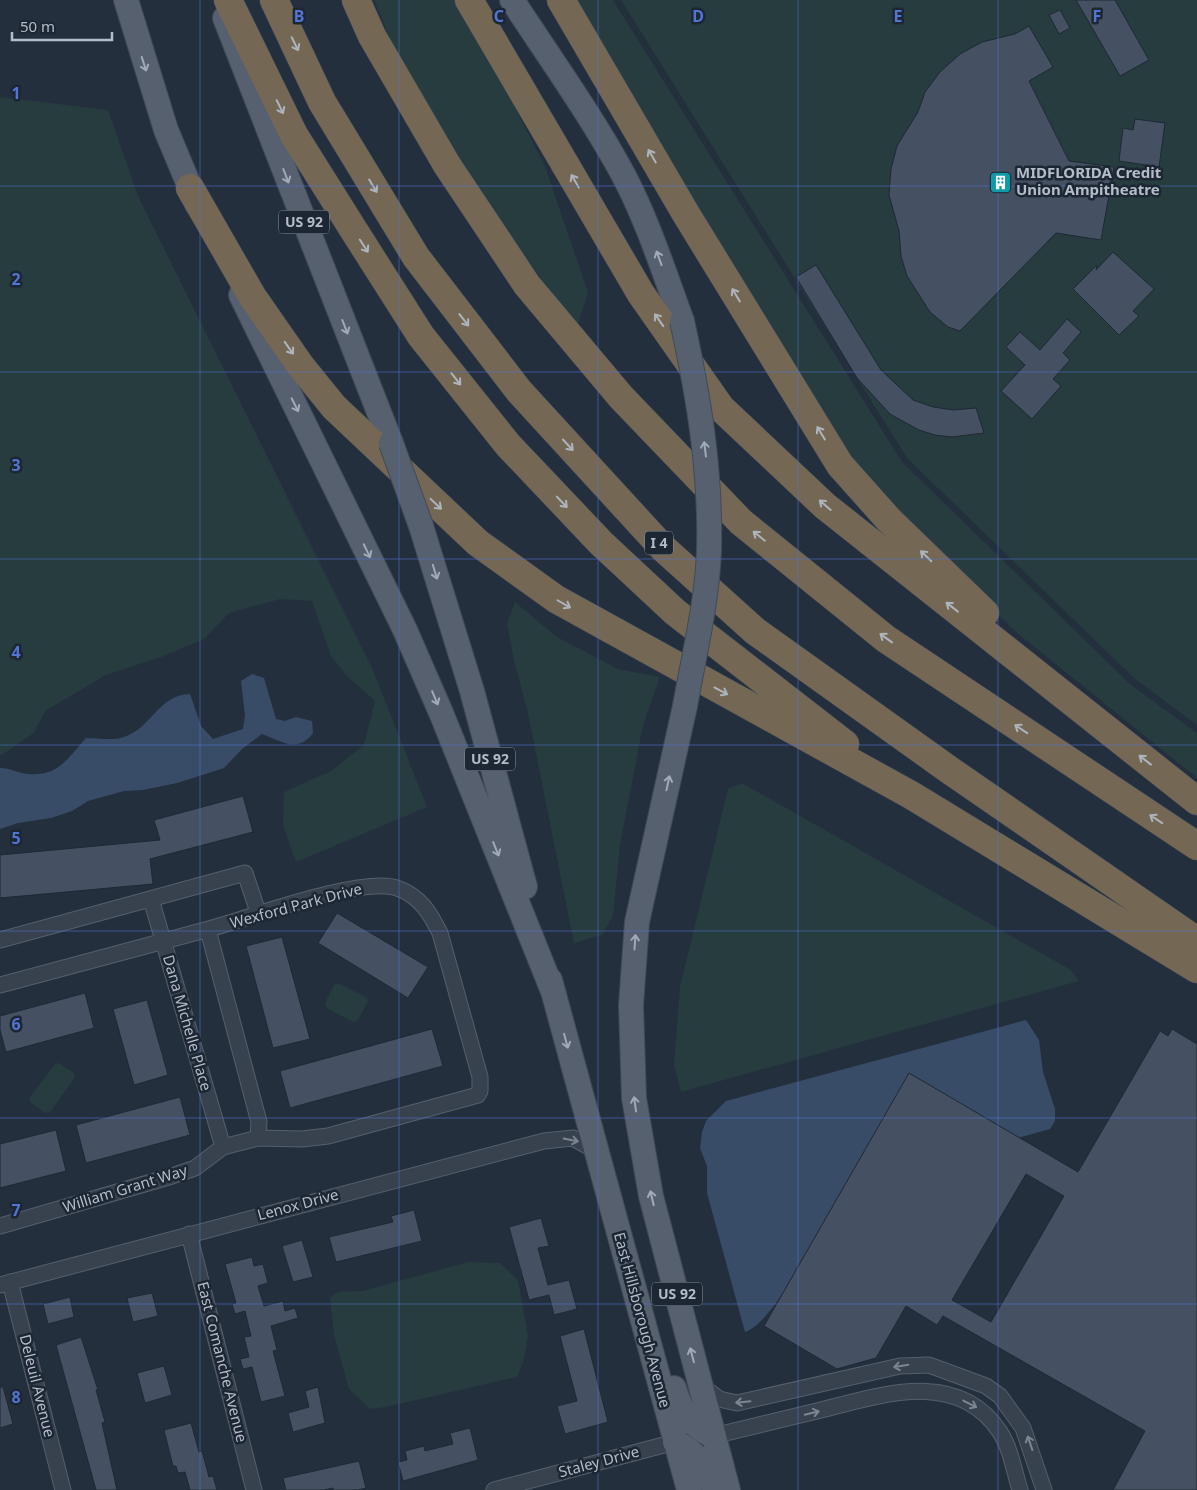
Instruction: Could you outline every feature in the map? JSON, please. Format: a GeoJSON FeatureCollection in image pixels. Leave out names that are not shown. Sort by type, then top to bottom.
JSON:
{"type":"FeatureCollection","features":[{"type":"Feature","properties":{"kind":"highway"},"geometry":{"type":"LineString","coordinates":[[228,0],[294,135],[343,213],[421,336],[508,445],[602,543],[675,612],[911,794]]}},
{"type":"Feature","properties":{"kind":"highway","name":"I 4"},"geometry":{"type":"LineString","coordinates":[[274,0],[322,102],[416,257],[519,392],[663,548],[755,631],[948,769],[1197,941]]}},
{"type":"Feature","properties":{"kind":"highway"},"geometry":{"type":"LineString","coordinates":[[356,0],[372,36],[446,166],[527,285],[621,397],[741,522],[886,639],[1197,846]]}},
{"type":"Feature","properties":{"kind":"highway"},"geometry":{"type":"LineString","coordinates":[[469,0],[641,294],[721,408],[825,506],[1197,801]]}},
{"type":"Feature","properties":{"kind":"highway"},"geometry":{"type":"LineString","coordinates":[[561,0],[686,214],[840,465],[889,520],[1100,724]]}},
{"type":"Feature","properties":{"kind":"highway"},"geometry":{"type":"LineString","coordinates":[[190,188],[252,296],[300,365],[334,407],[478,544],[556,599],[911,794],[1197,969]]}},
{"type":"Feature","properties":{"kind":"main road"},"geometry":{"type":"LineString","coordinates":[[126,0],[166,130],[190,188],[405,630],[442,715],[554,994]]}},
{"type":"Feature","properties":{"kind":"main road","name":"US 92"},"geometry":{"type":"LineString","coordinates":[[218,0],[391,443],[421,526],[472,691],[596,1151]]}},
{"type":"Feature","properties":{"kind":"main road","name":"US 92"},"geometry":{"type":"LineString","coordinates":[[512,0],[592,122],[624,177],[656,249],[682,321],[699,399],[708,471],[709,552],[702,614],[685,706],[637,922],[631,1005],[634,1098],[642,1152],[651,1196],[728,1490]]}},
{"type":"Feature","properties":{"kind":"main road"},"geometry":{"type":"LineString","coordinates":[[526,0],[592,122]]}},
{"type":"Feature","properties":{"kind":"main road","name":"East Hillsborough Avenue"},"geometry":{"type":"LineString","coordinates":[[596,1151],[689,1490]]}},
{"type":"Feature","properties":{"kind":"main road"},"geometry":{"type":"LineString","coordinates":[[632,1281],[652,1315],[682,1412],[694,1426],[713,1436]]}},
{"type":"Feature","properties":{"kind":"main road"},"geometry":{"type":"LineString","coordinates":[[675,1442],[694,1452],[705,1465],[714,1490]]}},
{"type":"Feature","properties":{"kind":"street"},"geometry":{"type":"LineString","coordinates":[[0,940],[245,873],[259,915]]}},
{"type":"Feature","properties":{"kind":"street","name":"Wexford Park Drive"},"geometry":{"type":"LineString","coordinates":[[0,985],[163,940],[208,930],[320,896],[371,885],[396,888],[416,898],[429,911],[440,933],[480,1077],[480,1091],[478,1095]]}},
{"type":"Feature","properties":{"kind":"street","name":"Dana Michelle Place"},"geometry":{"type":"LineString","coordinates":[[151,899],[224,1147]]}},
{"type":"Feature","properties":{"kind":"street"},"geometry":{"type":"LineString","coordinates":[[208,930],[259,1122],[258,1138]]}},
{"type":"Feature","properties":{"kind":"street","name":"William Grant Way"},"geometry":{"type":"LineString","coordinates":[[0,1226],[195,1168],[224,1147],[258,1138],[302,1139],[328,1136],[478,1095]]}},
{"type":"Feature","properties":{"kind":"street","name":"Lenox Drive"},"geometry":{"type":"LineString","coordinates":[[5,1284],[544,1141],[573,1138],[596,1151]]}},
{"type":"Feature","properties":{"kind":"street","name":"East Comanche Avenue"},"geometry":{"type":"LineString","coordinates":[[189,1234],[254,1490]]}},
{"type":"Feature","properties":{"kind":"street","name":"Deleuil Avenue"},"geometry":{"type":"LineString","coordinates":[[5,1284],[63,1490]]}},
{"type":"Feature","properties":{"kind":"street"},"geometry":{"type":"LineString","coordinates":[[700,1384],[719,1399],[737,1404],[900,1366],[929,1365],[944,1369],[986,1386],[1007,1404],[1027,1436],[1044,1490]]}},
{"type":"Feature","properties":{"kind":"street"},"geometry":{"type":"LineString","coordinates":[[713,1436],[885,1394],[932,1391],[954,1397],[976,1407],[994,1424],[1006,1443],[1020,1490]]}},
{"type":"Feature","properties":{"kind":"street","name":"Staley Drive"},"geometry":{"type":"LineString","coordinates":[[494,1490],[675,1442]]}},
{"type":"Feature","properties":{"kind":"green space"},"geometry":{"type":"Polygon","coordinates":[[[374,0],[459,0],[545,166],[588,293],[577,327],[449,154],[411,89],[374,0]]]}},
{"type":"Feature","properties":{"kind":"green space"},"geometry":{"type":"Polygon","coordinates":[[[574,0],[613,0],[902,462],[1130,684],[1197,733],[1197,778],[1016,632],[895,515],[847,461],[574,0]]]}},
{"type":"Feature","properties":{"kind":"green space"},"geometry":{"type":"Polygon","coordinates":[[[621,0],[1197,0],[1197,725],[1135,679],[907,458],[621,0]]]}},
{"type":"Feature","properties":{"kind":"green space"},"geometry":{"type":"Polygon","coordinates":[[[0,97],[108,110],[138,196],[372,668],[427,807],[296,862],[283,825],[284,792],[331,771],[364,745],[375,701],[347,676],[331,656],[312,601],[280,599],[229,613],[204,639],[164,656],[106,675],[45,711],[34,733],[0,756],[0,97]]]}},
{"type":"Feature","properties":{"kind":"green space"},"geometry":{"type":"Polygon","coordinates":[[[515,602],[557,637],[618,669],[660,677],[643,725],[620,845],[613,916],[602,935],[574,943],[528,713],[514,661],[507,624],[515,602]]]}},
{"type":"Feature","properties":{"kind":"green space"},"geometry":{"type":"Polygon","coordinates":[[[742,783],[1071,970],[1079,981],[681,1092],[674,1065],[680,987],[728,789],[742,783]]]}},
{"type":"Feature","properties":{"kind":"green space"},"geometry":{"type":"Polygon","coordinates":[[[338,983],[367,998],[368,1002],[357,1021],[353,1022],[327,1008],[325,1003],[334,985],[338,983]]]}},
{"type":"Feature","properties":{"kind":"green space"},"geometry":{"type":"Polygon","coordinates":[[[59,1063],[74,1073],[75,1077],[50,1112],[45,1113],[30,1102],[30,1097],[55,1064],[59,1063]]]}},
{"type":"Feature","properties":{"kind":"green space"},"geometry":{"type":"Polygon","coordinates":[[[468,1262],[500,1263],[518,1280],[528,1336],[524,1359],[517,1377],[370,1409],[349,1389],[334,1335],[330,1298],[338,1292],[363,1291],[468,1262]]]}},
{"type":"Feature","properties":{"kind":"water"},"geometry":{"type":"Polygon","coordinates":[[[252,674],[264,678],[276,719],[285,721],[296,717],[312,721],[313,733],[307,739],[301,743],[289,744],[262,734],[242,749],[224,768],[177,783],[143,790],[124,791],[88,801],[72,811],[51,818],[18,823],[0,829],[0,768],[28,774],[38,774],[55,769],[68,759],[86,738],[120,738],[134,733],[170,700],[190,694],[201,726],[213,739],[243,729],[245,715],[241,681],[252,674]]]}},
{"type":"Feature","properties":{"kind":"water"},"geometry":{"type":"Polygon","coordinates":[[[1026,1020],[1039,1040],[1043,1072],[1055,1109],[1055,1121],[1050,1129],[844,1187],[785,1290],[758,1324],[745,1332],[707,1193],[707,1166],[700,1148],[702,1132],[706,1121],[726,1101],[1026,1020]]]}},
{"type":"Feature","properties":{"kind":"building"},"geometry":{"type":"Polygon","coordinates":[[[1076,0],[1115,0],[1149,60],[1120,76],[1076,0]]]}},
{"type":"Feature","properties":{"kind":"building"},"geometry":{"type":"Polygon","coordinates":[[[1060,10],[1070,28],[1059,34],[1049,15],[1060,10]]]}},
{"type":"Feature","properties":{"kind":"building","name":"MIDFLORIDA Credit Union Ampitheatre"},"geometry":{"type":"Polygon","coordinates":[[[1029,26],[1053,67],[1029,81],[1069,161],[1114,167],[1101,240],[1056,233],[960,331],[948,327],[930,312],[907,276],[901,256],[899,231],[889,195],[891,169],[897,146],[918,112],[925,92],[940,72],[960,54],[982,42],[1015,34],[1029,26]]]}},
{"type":"Feature","properties":{"kind":"building"},"geometry":{"type":"Polygon","coordinates":[[[1135,119],[1165,123],[1159,167],[1119,161],[1123,128],[1133,130],[1135,119]]]}},
{"type":"Feature","properties":{"kind":"building"},"geometry":{"type":"Polygon","coordinates":[[[1113,252],[1154,289],[1133,311],[1139,316],[1119,335],[1073,289],[1097,265],[1096,270],[1113,252]]]}},
{"type":"Feature","properties":{"kind":"building"},"geometry":{"type":"Polygon","coordinates":[[[816,265],[881,370],[913,400],[933,407],[953,410],[976,408],[984,433],[952,437],[935,435],[919,430],[890,414],[857,378],[796,277],[816,265]]]}},
{"type":"Feature","properties":{"kind":"building"},"geometry":{"type":"Polygon","coordinates":[[[1067,319],[1081,332],[1063,353],[1070,360],[1053,379],[1061,386],[1032,419],[1001,391],[1025,365],[1006,347],[1020,332],[1040,350],[1067,319]]]}},
{"type":"Feature","properties":{"kind":"building"},"geometry":{"type":"Polygon","coordinates":[[[243,796],[253,832],[150,859],[153,884],[0,898],[0,855],[160,840],[154,820],[243,796]]]}},
{"type":"Feature","properties":{"kind":"building"},"geometry":{"type":"Polygon","coordinates":[[[337,913],[428,967],[408,998],[318,943],[337,913]]]}},
{"type":"Feature","properties":{"kind":"building"},"geometry":{"type":"Polygon","coordinates":[[[282,937],[310,1039],[273,1048],[246,946],[282,937]]]}},
{"type":"Feature","properties":{"kind":"building"},"geometry":{"type":"Polygon","coordinates":[[[85,993],[94,1028],[6,1052],[0,1030],[0,1016],[85,993]]]}},
{"type":"Feature","properties":{"kind":"building"},"geometry":{"type":"Polygon","coordinates":[[[147,1000],[168,1075],[134,1085],[113,1009],[147,1000]]]}},
{"type":"Feature","properties":{"kind":"building"},"geometry":{"type":"Polygon","coordinates":[[[432,1029],[443,1066],[290,1108],[280,1071],[432,1029]]]}},
{"type":"Feature","properties":{"kind":"building"},"geometry":{"type":"Polygon","coordinates":[[[1172,1029],[1197,1044],[1197,1490],[1113,1490],[1145,1431],[943,1316],[937,1325],[906,1306],[876,1358],[837,1369],[764,1326],[909,1073],[1078,1172],[1160,1031],[1168,1036],[1172,1029]],[[1026,1174],[952,1300],[991,1322],[1064,1196],[1026,1174]]]}},
{"type":"Feature","properties":{"kind":"building"},"geometry":{"type":"Polygon","coordinates":[[[180,1097],[190,1135],[86,1163],[76,1125],[180,1097]]]}},
{"type":"Feature","properties":{"kind":"building"},"geometry":{"type":"Polygon","coordinates":[[[56,1130],[66,1171],[0,1188],[0,1144],[56,1130]]]}},
{"type":"Feature","properties":{"kind":"building"},"geometry":{"type":"Polygon","coordinates":[[[414,1210],[422,1241],[336,1262],[329,1237],[393,1222],[391,1216],[414,1210]]]}},
{"type":"Feature","properties":{"kind":"building"},"geometry":{"type":"Polygon","coordinates":[[[541,1218],[549,1246],[538,1248],[548,1285],[569,1280],[577,1309],[554,1315],[549,1295],[529,1300],[509,1227],[541,1218]]]}},
{"type":"Feature","properties":{"kind":"building"},"geometry":{"type":"Polygon","coordinates":[[[302,1240],[313,1277],[293,1282],[282,1246],[302,1240]]]}},
{"type":"Feature","properties":{"kind":"building"},"geometry":{"type":"Polygon","coordinates":[[[252,1257],[254,1266],[263,1264],[268,1283],[258,1286],[264,1306],[283,1301],[285,1311],[295,1308],[298,1318],[271,1326],[277,1350],[273,1351],[285,1396],[261,1402],[252,1367],[243,1369],[240,1359],[249,1357],[244,1337],[251,1336],[245,1311],[235,1314],[232,1304],[236,1303],[225,1264],[252,1257]]]}},
{"type":"Feature","properties":{"kind":"building"},"geometry":{"type":"Polygon","coordinates":[[[152,1293],[158,1316],[133,1322],[127,1298],[152,1293]]]}},
{"type":"Feature","properties":{"kind":"building"},"geometry":{"type":"Polygon","coordinates":[[[70,1297],[74,1317],[48,1324],[43,1304],[70,1297]]]}},
{"type":"Feature","properties":{"kind":"building"},"geometry":{"type":"Polygon","coordinates":[[[584,1329],[608,1422],[565,1434],[557,1406],[577,1401],[560,1336],[584,1329]]]}},
{"type":"Feature","properties":{"kind":"building"},"geometry":{"type":"Polygon","coordinates":[[[81,1337],[98,1390],[96,1390],[105,1422],[102,1423],[117,1490],[96,1490],[56,1345],[81,1337]]]}},
{"type":"Feature","properties":{"kind":"building"},"geometry":{"type":"Polygon","coordinates":[[[164,1366],[172,1395],[145,1403],[137,1373],[164,1366]]]}},
{"type":"Feature","properties":{"kind":"building"},"geometry":{"type":"Polygon","coordinates":[[[0,1387],[3,1387],[13,1424],[0,1428],[0,1387]]]}},
{"type":"Feature","properties":{"kind":"building"},"geometry":{"type":"Polygon","coordinates":[[[318,1387],[325,1423],[293,1432],[288,1413],[309,1407],[305,1391],[318,1387]]]}},
{"type":"Feature","properties":{"kind":"building"},"geometry":{"type":"Polygon","coordinates":[[[191,1423],[199,1452],[202,1451],[209,1477],[213,1476],[217,1490],[190,1490],[185,1472],[178,1473],[176,1466],[173,1466],[164,1430],[191,1423]]]}},
{"type":"Feature","properties":{"kind":"building"},"geometry":{"type":"Polygon","coordinates":[[[470,1428],[478,1460],[403,1481],[398,1462],[407,1460],[405,1451],[424,1446],[425,1451],[453,1444],[450,1433],[470,1428]]]}},
{"type":"Feature","properties":{"kind":"building"},"geometry":{"type":"Polygon","coordinates":[[[359,1461],[366,1488],[358,1490],[333,1490],[333,1488],[324,1490],[286,1490],[283,1478],[359,1461]]]}},
{"type":"Feature","properties":{"kind":"place","name":"MIDFLORIDA Credit Union Ampitheatre"},"geometry":{"type":"Point","coordinates":[1000,182]}}]}
